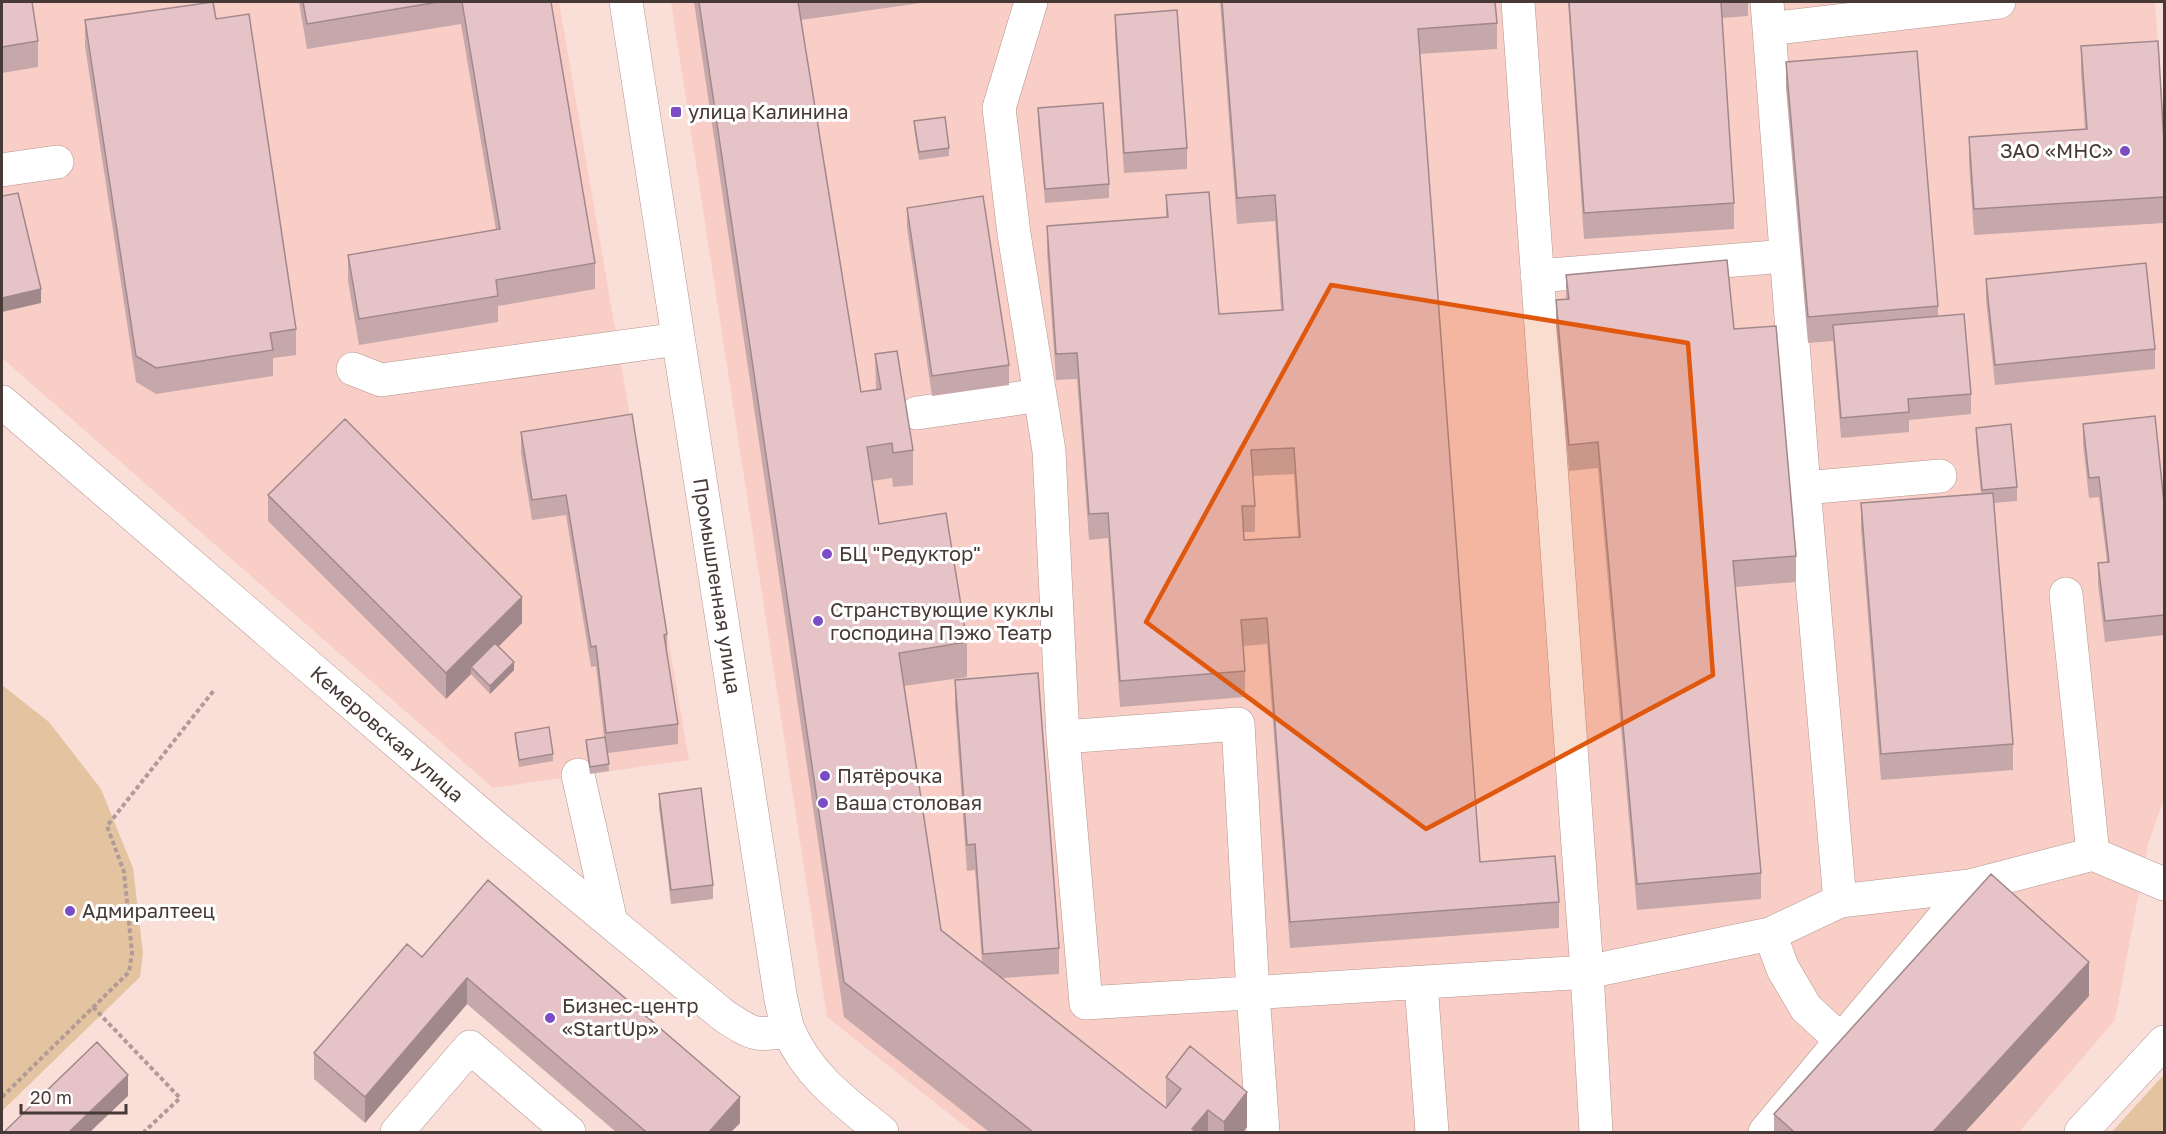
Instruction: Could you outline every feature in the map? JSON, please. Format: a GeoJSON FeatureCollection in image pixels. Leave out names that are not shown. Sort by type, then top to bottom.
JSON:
{"type":"FeatureCollection","features":[{"type":"Feature","properties":{"kind":"street","name":"Промышленная улица"},"geometry":{"type":"LineString","coordinates":[[626,2],[781,1000],[788,1030],[804,1060],[826,1086],[882,1132]]}},
{"type":"Feature","properties":{"kind":"street"},"geometry":{"type":"LineString","coordinates":[[1031,2],[999,108],[1014,234],[1049,451],[1063,737],[1086,1003],[1587,972],[1770,934],[1840,901],[1970,886],[2093,854],[2164,884]]}},
{"type":"Feature","properties":{"kind":"street"},"geometry":{"type":"LineString","coordinates":[[1518,2],[1587,972],[1596,1132]]}},
{"type":"Feature","properties":{"kind":"street"},"geometry":{"type":"LineString","coordinates":[[1840,901],[1804,488],[1768,15],[1999,2]]}},
{"type":"Feature","properties":{"kind":"street"},"geometry":{"type":"LineString","coordinates":[[2,170],[57,162]]}},
{"type":"Feature","properties":{"kind":"street"},"geometry":{"type":"LineString","coordinates":[[1537,276],[1787,256]]}},
{"type":"Feature","properties":{"kind":"street"},"geometry":{"type":"LineString","coordinates":[[353,369],[381,381],[678,339]]}},
{"type":"Feature","properties":{"kind":"street"},"geometry":{"type":"LineString","coordinates":[[917,413],[1040,395]]}},
{"type":"Feature","properties":{"kind":"street","name":"Кемеровская улица"},"geometry":{"type":"LineString","coordinates":[[2,402],[493,825],[723,1015],[745,1030],[767,1035],[788,1030]]}},
{"type":"Feature","properties":{"kind":"street"},"geometry":{"type":"LineString","coordinates":[[1804,488],[1940,476]]}},
{"type":"Feature","properties":{"kind":"street"},"geometry":{"type":"LineString","coordinates":[[2066,594],[2093,854]]}},
{"type":"Feature","properties":{"kind":"street"},"geometry":{"type":"LineString","coordinates":[[1063,737],[1238,724],[1263,1132]]}},
{"type":"Feature","properties":{"kind":"street"},"geometry":{"type":"LineString","coordinates":[[578,775],[611,922]]}},
{"type":"Feature","properties":{"kind":"street"},"geometry":{"type":"LineString","coordinates":[[1765,1132],[1970,886]]}},
{"type":"Feature","properties":{"kind":"street"},"geometry":{"type":"LineString","coordinates":[[1770,934],[1783,969],[1806,1008],[1841,1040]]}},
{"type":"Feature","properties":{"kind":"street"},"geometry":{"type":"LineString","coordinates":[[1421,983],[1432,1132]]}},
{"type":"Feature","properties":{"kind":"street"},"geometry":{"type":"LineString","coordinates":[[2081,1132],[2164,1042]]}},
{"type":"Feature","properties":{"kind":"street"},"geometry":{"type":"LineString","coordinates":[[397,1132],[470,1047],[569,1132]]}},
{"type":"Feature","properties":{"kind":"path"},"geometry":{"type":"LineString","coordinates":[[2,1097],[129,972],[132,953],[124,872],[107,826],[215,689]]}},
{"type":"Feature","properties":{"kind":"path"},"geometry":{"type":"LineString","coordinates":[[93,1007],[180,1098],[144,1132]]}},
{"type":"Feature","properties":{"kind":"highlighted area"},"geometry":{"type":"Polygon","coordinates":[[[1331,285],[1688,343],[1713,675],[1426,829],[1146,622],[1331,285]]]}},
{"type":"Feature","properties":{"kind":"shaded area"},"geometry":{"type":"Polygon","coordinates":[[[2,2],[559,2],[689,760],[493,788],[2,358],[2,2]]]}},
{"type":"Feature","properties":{"kind":"shaded area"},"geometry":{"type":"Polygon","coordinates":[[[671,2],[2155,2],[2164,129],[2164,799],[2148,844],[2115,1020],[2019,1132],[972,1132],[827,1017],[671,2]]]}},
{"type":"Feature","properties":{"kind":"shaded area","name":"Адмиралтеец"},"geometry":{"type":"Polygon","coordinates":[[[2,685],[49,722],[101,789],[133,868],[143,953],[140,977],[2,1111],[2,685]]]}},
{"type":"Feature","properties":{"kind":"shaded area"},"geometry":{"type":"Polygon","coordinates":[[[2164,1075],[2164,1132],[2112,1132],[2157,1082],[2164,1075]]]}},
{"type":"Feature","properties":{"kind":"building"},"geometry":{"type":"Polygon","coordinates":[[[2,2],[32,2],[38,41],[2,47],[2,2]]]}},
{"type":"Feature","properties":{"kind":"building"},"geometry":{"type":"Polygon","coordinates":[[[213,2],[216,19],[249,14],[296,329],[270,333],[273,350],[156,368],[136,356],[85,20],[213,2]]]}},
{"type":"Feature","properties":{"kind":"building"},"geometry":{"type":"Polygon","coordinates":[[[303,2],[438,2],[307,24],[303,2]]]}},
{"type":"Feature","properties":{"kind":"building"},"geometry":{"type":"Polygon","coordinates":[[[462,2],[551,2],[595,263],[496,280],[498,296],[359,319],[348,255],[500,229],[462,2]]]}},
{"type":"Feature","properties":{"kind":"building","name":"БЦ \"Редуктор\""},"geometry":{"type":"Polygon","coordinates":[[[699,2],[798,2],[861,392],[881,389],[875,354],[897,351],[913,450],[893,453],[892,443],[867,447],[879,524],[946,513],[967,642],[899,653],[941,930],[1166,1108],[1181,1089],[1166,1077],[1190,1046],[1247,1092],[1224,1122],[1208,1110],[1192,1129],[1196,1132],[1033,1132],[844,982],[699,2]]]}},
{"type":"Feature","properties":{"kind":"building"},"geometry":{"type":"Polygon","coordinates":[[[1222,2],[1495,2],[1497,23],[1418,29],[1480,862],[1555,856],[1559,902],[1290,922],[1267,618],[1241,620],[1245,671],[1120,681],[1108,513],[1089,514],[1077,353],[1056,354],[1047,226],[1168,217],[1166,195],[1209,192],[1219,314],[1283,310],[1275,195],[1237,198],[1222,2]],[[1294,448],[1251,450],[1255,506],[1242,506],[1244,540],[1300,537],[1294,448]]]}},
{"type":"Feature","properties":{"kind":"building"},"geometry":{"type":"Polygon","coordinates":[[[1569,2],[1721,2],[1734,203],[1584,213],[1569,2]]]}},
{"type":"Feature","properties":{"kind":"building"},"geometry":{"type":"Polygon","coordinates":[[[1177,10],[1187,148],[1124,153],[1115,15],[1177,10]]]}},
{"type":"Feature","properties":{"kind":"building","name":"ЗАО «МНС»"},"geometry":{"type":"Polygon","coordinates":[[[2158,41],[2164,143],[2164,197],[1974,209],[1969,137],[2087,129],[2081,46],[2158,41]]]}},
{"type":"Feature","properties":{"kind":"building"},"geometry":{"type":"Polygon","coordinates":[[[1917,51],[1938,306],[1808,317],[1786,62],[1917,51]]]}},
{"type":"Feature","properties":{"kind":"building"},"geometry":{"type":"Polygon","coordinates":[[[1103,103],[1109,184],[1045,189],[1038,108],[1103,103]]]}},
{"type":"Feature","properties":{"kind":"building"},"geometry":{"type":"Polygon","coordinates":[[[945,117],[949,148],[919,152],[914,121],[945,117]]]}},
{"type":"Feature","properties":{"kind":"building"},"geometry":{"type":"Polygon","coordinates":[[[18,193],[41,289],[2,298],[2,196],[18,193]]]}},
{"type":"Feature","properties":{"kind":"building"},"geometry":{"type":"Polygon","coordinates":[[[983,196],[1009,365],[932,376],[907,208],[983,196]]]}},
{"type":"Feature","properties":{"kind":"building"},"geometry":{"type":"Polygon","coordinates":[[[1727,260],[1734,329],[1776,326],[1796,556],[1733,561],[1761,873],[1637,884],[1598,442],[1569,445],[1556,300],[1569,299],[1566,275],[1727,260]]]}},
{"type":"Feature","properties":{"kind":"building"},"geometry":{"type":"Polygon","coordinates":[[[2146,263],[2155,349],[1995,365],[1986,279],[2146,263]]]}},
{"type":"Feature","properties":{"kind":"building"},"geometry":{"type":"Polygon","coordinates":[[[1964,314],[1971,394],[1908,399],[1909,412],[1841,418],[1833,325],[1964,314]]]}},
{"type":"Feature","properties":{"kind":"building"},"geometry":{"type":"Polygon","coordinates":[[[632,414],[667,634],[664,635],[678,724],[606,733],[596,646],[591,647],[566,495],[532,500],[521,432],[632,414]]]}},
{"type":"Feature","properties":{"kind":"building"},"geometry":{"type":"Polygon","coordinates":[[[2155,416],[2164,503],[2164,615],[2105,621],[2098,563],[2109,562],[2099,477],[2089,478],[2083,424],[2155,416]]]}},
{"type":"Feature","properties":{"kind":"building"},"geometry":{"type":"Polygon","coordinates":[[[345,419],[522,597],[446,673],[268,495],[345,419]]]}},
{"type":"Feature","properties":{"kind":"building"},"geometry":{"type":"Polygon","coordinates":[[[2011,424],[2017,487],[1982,490],[1976,428],[2011,424]]]}},
{"type":"Feature","properties":{"kind":"building"},"geometry":{"type":"Polygon","coordinates":[[[1993,493],[2013,744],[1881,754],[1861,503],[1993,493]]]}},
{"type":"Feature","properties":{"kind":"building"},"geometry":{"type":"Polygon","coordinates":[[[495,643],[514,662],[490,686],[471,667],[495,643]]]}},
{"type":"Feature","properties":{"kind":"building"},"geometry":{"type":"Polygon","coordinates":[[[1038,673],[1059,948],[983,954],[975,844],[967,845],[955,680],[1038,673]]]}},
{"type":"Feature","properties":{"kind":"building"},"geometry":{"type":"Polygon","coordinates":[[[549,727],[553,754],[519,760],[515,733],[549,727]]]}},
{"type":"Feature","properties":{"kind":"building"},"geometry":{"type":"Polygon","coordinates":[[[605,737],[609,764],[590,767],[586,740],[605,737]]]}},
{"type":"Feature","properties":{"kind":"building"},"geometry":{"type":"Polygon","coordinates":[[[701,788],[713,885],[671,890],[659,794],[701,788]]]}},
{"type":"Feature","properties":{"kind":"building"},"geometry":{"type":"Polygon","coordinates":[[[1991,874],[2089,962],[1933,1132],[1794,1132],[1774,1114],[1991,874]]]}},
{"type":"Feature","properties":{"kind":"building","name":"Бизнес-центр «StartUp»"},"geometry":{"type":"Polygon","coordinates":[[[488,880],[740,1097],[709,1132],[644,1132],[467,978],[365,1097],[314,1053],[407,944],[422,957],[488,880]]]}},
{"type":"Feature","properties":{"kind":"building"},"geometry":{"type":"Polygon","coordinates":[[[97,1042],[128,1075],[69,1132],[4,1132],[97,1042]]]}},
{"type":"Feature","properties":{"kind":"place","name":"улица Калинина"},"geometry":{"type":"Point","coordinates":[676,112]}},
{"type":"Feature","properties":{"kind":"place","name":"ЗАО «МНС»"},"geometry":{"type":"Point","coordinates":[2125,151]}},
{"type":"Feature","properties":{"kind":"place","name":"БЦ \"Редуктор\""},"geometry":{"type":"Point","coordinates":[827,554]}},
{"type":"Feature","properties":{"kind":"place","name":"Странствующие куклы господина Пэжо Театр"},"geometry":{"type":"Point","coordinates":[818,621]}},
{"type":"Feature","properties":{"kind":"place","name":"Пятёрочка"},"geometry":{"type":"Point","coordinates":[825,776]}},
{"type":"Feature","properties":{"kind":"place","name":"Ваша столовая"},"geometry":{"type":"Point","coordinates":[823,803]}},
{"type":"Feature","properties":{"kind":"place","name":"Адмиралтеец"},"geometry":{"type":"Point","coordinates":[70,911]}},
{"type":"Feature","properties":{"kind":"place","name":"Бизнес-центр «StartUp»"},"geometry":{"type":"Point","coordinates":[550,1018]}}]}
